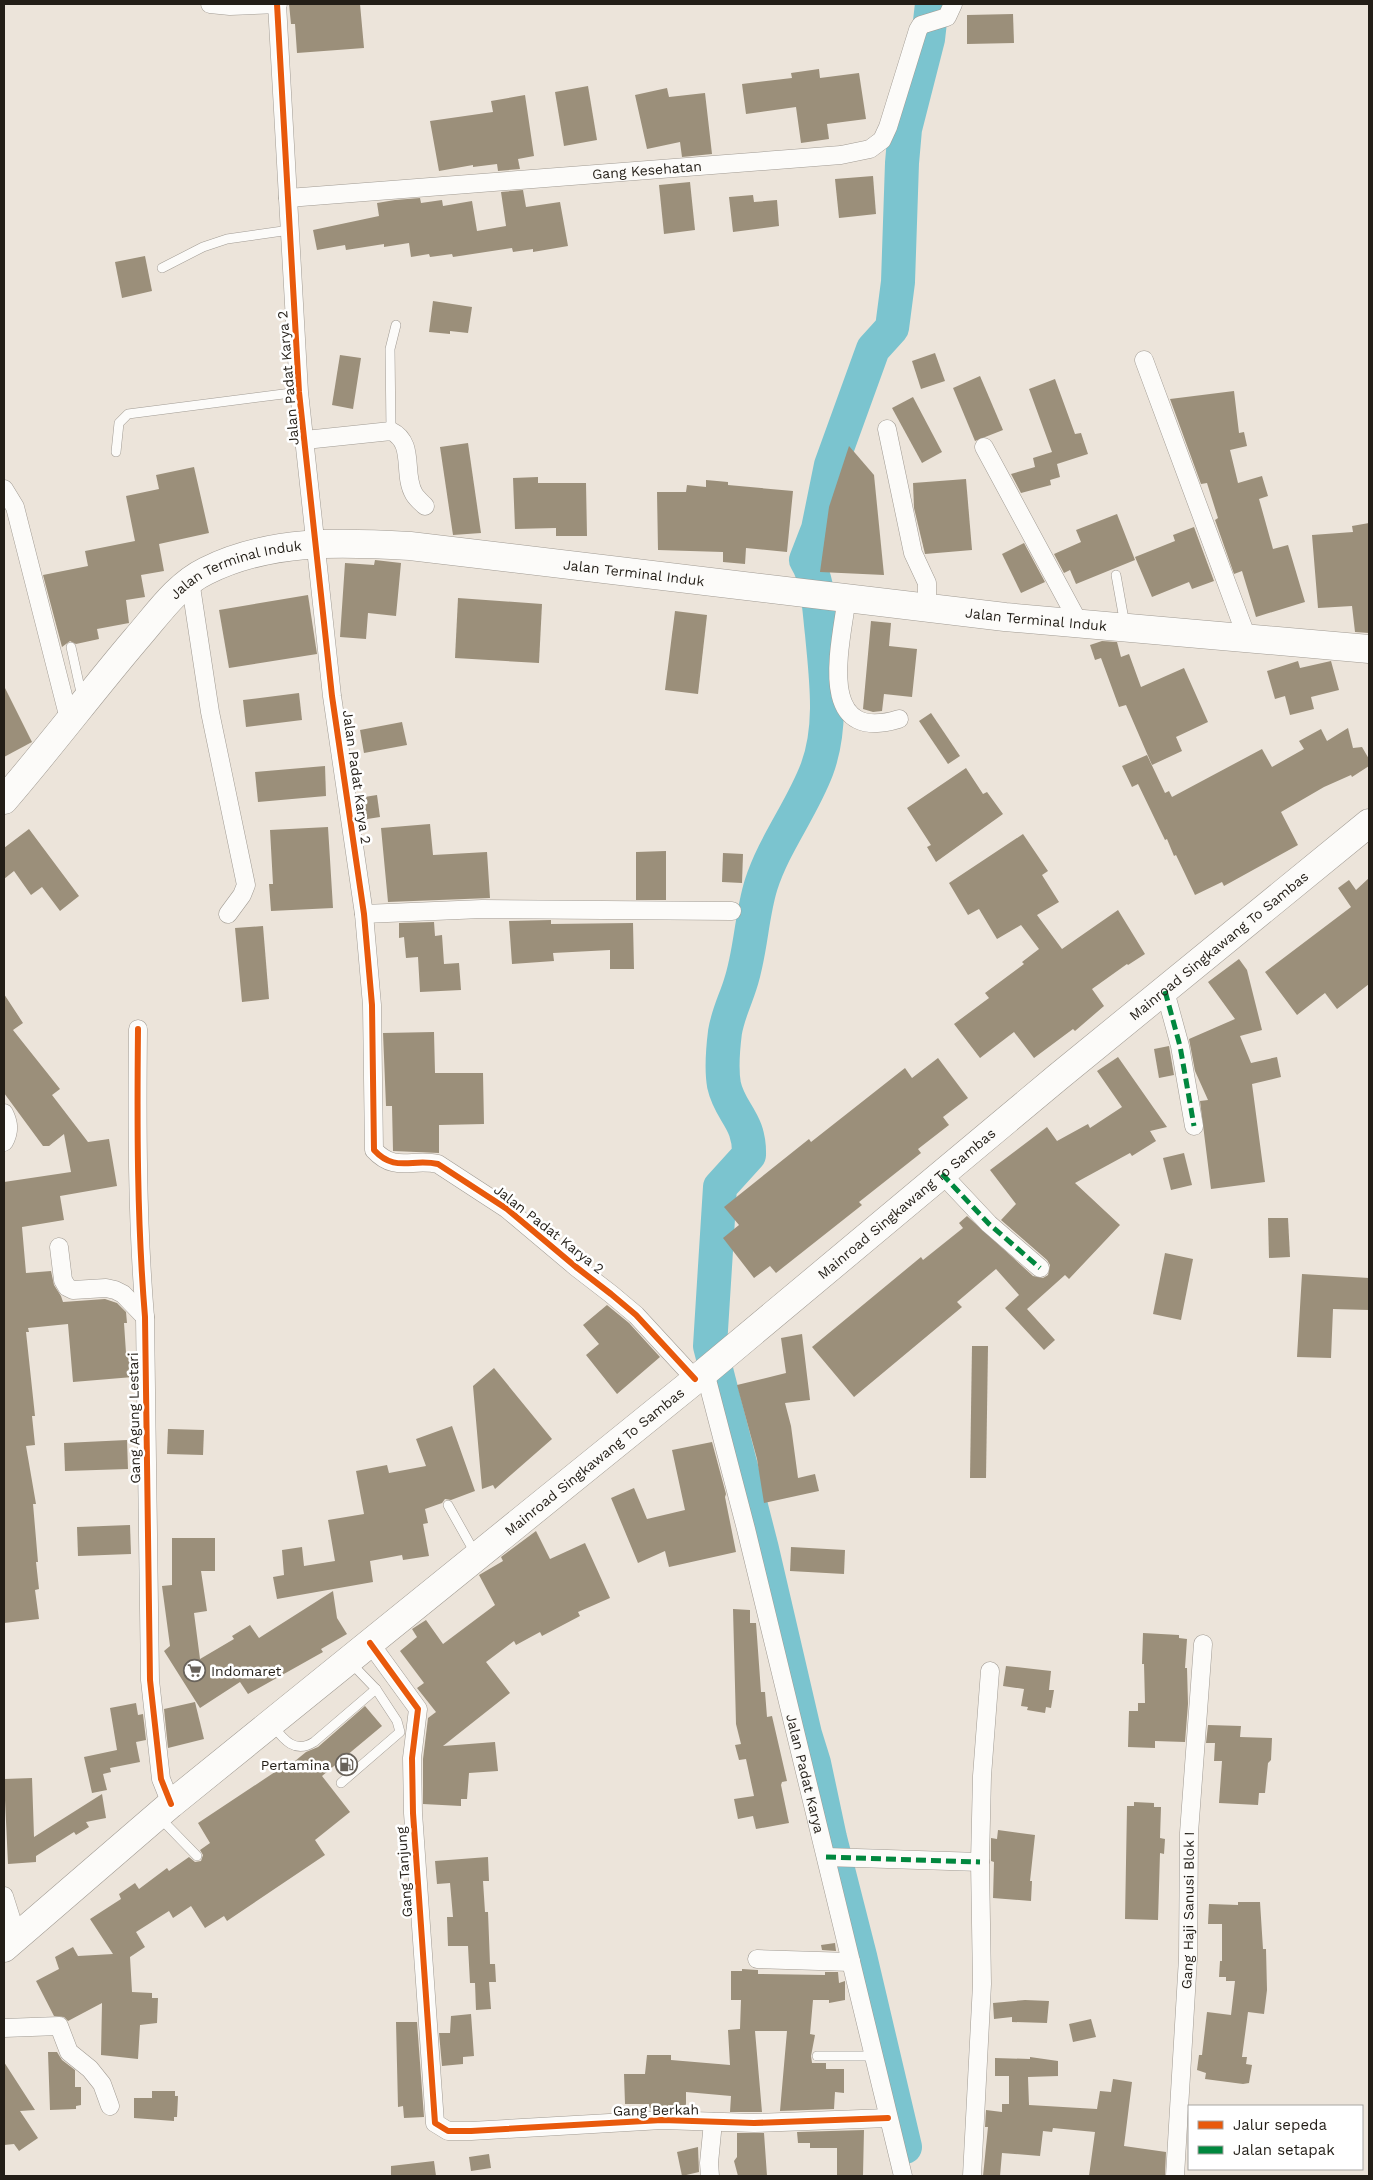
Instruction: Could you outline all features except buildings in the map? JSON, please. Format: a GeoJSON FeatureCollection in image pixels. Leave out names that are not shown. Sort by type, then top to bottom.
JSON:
{"type":"FeatureCollection","features":[{"type":"Feature","properties":{"kind":"main road","name":"Jalan Terminal Induk"},"geometry":{"type":"LineString","coordinates":[[4,800],[76,710],[168,602],[190,580],[218,566],[259,552],[314,543],[410,546],[927,607],[1126,628],[1369,649]]}},
{"type":"Feature","properties":{"kind":"main road","name":"Mainroad Singkawang To Sambas"},"geometry":{"type":"LineString","coordinates":[[10,1942],[164,1810],[708,1369],[1369,823]]}},
{"type":"Feature","properties":{"kind":"street"},"geometry":{"type":"LineString","coordinates":[[210,4],[230,6],[278,4]]}},
{"type":"Feature","properties":{"kind":"street","name":"Jalan Padat Karya 2"},"geometry":{"type":"LineString","coordinates":[[278,4],[299,392],[332,696],[364,914],[372,1005],[374,1150],[386,1161],[395,1164],[429,1162],[438,1164],[507,1210],[636,1316],[708,1369]]}},
{"type":"Feature","properties":{"kind":"street","name":"Gang Kesehatan"},"geometry":{"type":"LineString","coordinates":[[288,198],[841,155],[870,149],[882,140],[888,127],[913,44],[921,25],[950,10]]}},
{"type":"Feature","properties":{"kind":"street"},"geometry":{"type":"LineString","coordinates":[[1144,360],[1247,638]]}},
{"type":"Feature","properties":{"kind":"street"},"geometry":{"type":"LineString","coordinates":[[887,429],[913,553],[927,583],[927,607]]}},
{"type":"Feature","properties":{"kind":"street"},"geometry":{"type":"LineString","coordinates":[[305,440],[392,431],[399,435],[405,444],[409,479],[414,494],[425,506]]}},
{"type":"Feature","properties":{"kind":"street"},"geometry":{"type":"LineString","coordinates":[[984,447],[1078,623]]}},
{"type":"Feature","properties":{"kind":"street"},"geometry":{"type":"LineString","coordinates":[[4,489],[16,507],[76,710]]}},
{"type":"Feature","properties":{"kind":"street"},"geometry":{"type":"LineString","coordinates":[[190,580],[210,712],[246,885],[242,896],[228,914]]}},
{"type":"Feature","properties":{"kind":"street"},"geometry":{"type":"LineString","coordinates":[[844,596],[837,673],[838,691],[844,706],[854,717],[868,725],[882,724],[899,719]]}},
{"type":"Feature","properties":{"kind":"street"},"geometry":{"type":"LineString","coordinates":[[364,914],[482,909],[732,911]]}},
{"type":"Feature","properties":{"kind":"street"},"geometry":{"type":"LineString","coordinates":[[1165,990],[1180,1046],[1194,1126]]}},
{"type":"Feature","properties":{"kind":"street","name":"Gang Agung Lestari"},"geometry":{"type":"LineString","coordinates":[[138,1029],[137,1142],[140,1263],[145,1317],[150,1680],[164,1810]]}},
{"type":"Feature","properties":{"kind":"street"},"geometry":{"type":"LineString","coordinates":[[4,1113],[8,1122],[8,1130],[4,1142]]}},
{"type":"Feature","properties":{"kind":"street"},"geometry":{"type":"LineString","coordinates":[[942,1174],[989,1224],[1040,1268]]}},
{"type":"Feature","properties":{"kind":"street"},"geometry":{"type":"LineString","coordinates":[[58,1247],[63,1280],[67,1287],[72,1290],[106,1288],[115,1290],[123,1294],[145,1317]]}},
{"type":"Feature","properties":{"kind":"street","name":"Jalan Padat Karya"},"geometry":{"type":"LineString","coordinates":[[708,1369],[903,2176]]}},
{"type":"Feature","properties":{"kind":"street","name":"Gang Tanjung"},"geometry":{"type":"LineString","coordinates":[[370,1642],[418,1709],[412,1758],[413,1813],[434,2114]]}},
{"type":"Feature","properties":{"kind":"street","name":"Gang Haji Sanusi Blok I"},"geometry":{"type":"LineString","coordinates":[[1176,2176],[1188,1958],[1189,1833],[1203,1644]]}},
{"type":"Feature","properties":{"kind":"street"},"geometry":{"type":"LineString","coordinates":[[972,2176],[982,1984],[980,1862],[982,1776],[990,1671]]}},
{"type":"Feature","properties":{"kind":"street"},"geometry":{"type":"LineString","coordinates":[[826,1857],[980,1862]]}},
{"type":"Feature","properties":{"kind":"street"},"geometry":{"type":"LineString","coordinates":[[4,1896],[10,1942]]}},
{"type":"Feature","properties":{"kind":"street"},"geometry":{"type":"LineString","coordinates":[[757,1959],[851,1962]]}},
{"type":"Feature","properties":{"kind":"street"},"geometry":{"type":"LineString","coordinates":[[4,2028],[59,2026],[69,2052],[90,2069],[102,2084],[110,2106]]}},
{"type":"Feature","properties":{"kind":"street","name":"Gang Berkah"},"geometry":{"type":"LineString","coordinates":[[434,2114],[435,2123],[448,2130],[662,2120],[789,2122],[888,2118]]}},
{"type":"Feature","properties":{"kind":"street"},"geometry":{"type":"LineString","coordinates":[[710,2176],[708,2163],[713,2122]]}},
{"type":"Feature","properties":{"kind":"lane"},"geometry":{"type":"LineString","coordinates":[[162,268],[203,247],[227,239],[290,230]]}},
{"type":"Feature","properties":{"kind":"lane"},"geometry":{"type":"LineString","coordinates":[[392,431],[390,350],[396,325]]}},
{"type":"Feature","properties":{"kind":"lane"},"geometry":{"type":"LineString","coordinates":[[116,452],[119,423],[128,414],[299,392]]}},
{"type":"Feature","properties":{"kind":"lane"},"geometry":{"type":"LineString","coordinates":[[1116,576],[1126,628]]}},
{"type":"Feature","properties":{"kind":"lane"},"geometry":{"type":"LineString","coordinates":[[71,646],[76,710]]}},
{"type":"Feature","properties":{"kind":"lane"},"geometry":{"type":"LineString","coordinates":[[448,1505],[476,1556]]}},
{"type":"Feature","properties":{"kind":"lane"},"geometry":{"type":"LineString","coordinates":[[341,1783],[400,1732],[397,1721],[376,1689],[349,1661]]}},
{"type":"Feature","properties":{"kind":"lane"},"geometry":{"type":"LineString","coordinates":[[271,1723],[286,1742],[297,1748],[307,1747],[376,1689]]}},
{"type":"Feature","properties":{"kind":"lane"},"geometry":{"type":"LineString","coordinates":[[164,1810],[197,1856]]}},
{"type":"Feature","properties":{"kind":"lane"},"geometry":{"type":"LineString","coordinates":[[816,2056],[873,2056]]}},
{"type":"Feature","properties":{"kind":"waterway"},"geometry":{"type":"LineString","coordinates":[[905,2147],[762,1549],[710,1346],[720,1187],[749,1155],[746,1133],[724,1085],[722,1065],[725,1032],[744,973],[761,885],[773,855],[811,784],[822,753],[827,719],[825,668],[818,596],[814,577],[806,560],[818,529],[831,465],[873,349],[892,328],[898,282],[905,129],[928,39],[932,4]]}},
{"type":"Feature","properties":{"kind":"marked path"},"geometry":{"type":"LineString","coordinates":[[1165,991],[1180,1046],[1194,1126]]}},
{"type":"Feature","properties":{"kind":"marked path"},"geometry":{"type":"LineString","coordinates":[[942,1174],[989,1224],[1040,1268]]}},
{"type":"Feature","properties":{"kind":"marked path"},"geometry":{"type":"LineString","coordinates":[[826,1857],[980,1862]]}},
{"type":"Feature","properties":{"kind":"cycle path"},"geometry":{"type":"LineString","coordinates":[[277,4],[299,392],[332,696],[364,914],[372,1005],[374,1150],[389,1161],[397,1163],[438,1164],[507,1209],[636,1315],[695,1379]]}},
{"type":"Feature","properties":{"kind":"cycle path"},"geometry":{"type":"LineString","coordinates":[[138,1029],[138,1173],[145,1317],[150,1680],[161,1779],[171,1804]]}},
{"type":"Feature","properties":{"kind":"cycle path"},"geometry":{"type":"LineString","coordinates":[[370,1643],[418,1709],[412,1758],[413,1813],[435,2123],[448,2131],[471,2131],[662,2120],[754,2123],[888,2118]]}},
{"type":"Feature","properties":{"kind":"place","name":"Indomaret"},"geometry":{"type":"Point","coordinates":[195,1671]}},
{"type":"Feature","properties":{"kind":"place","name":"Pertamina"},"geometry":{"type":"Point","coordinates":[346,1765]}}]}
